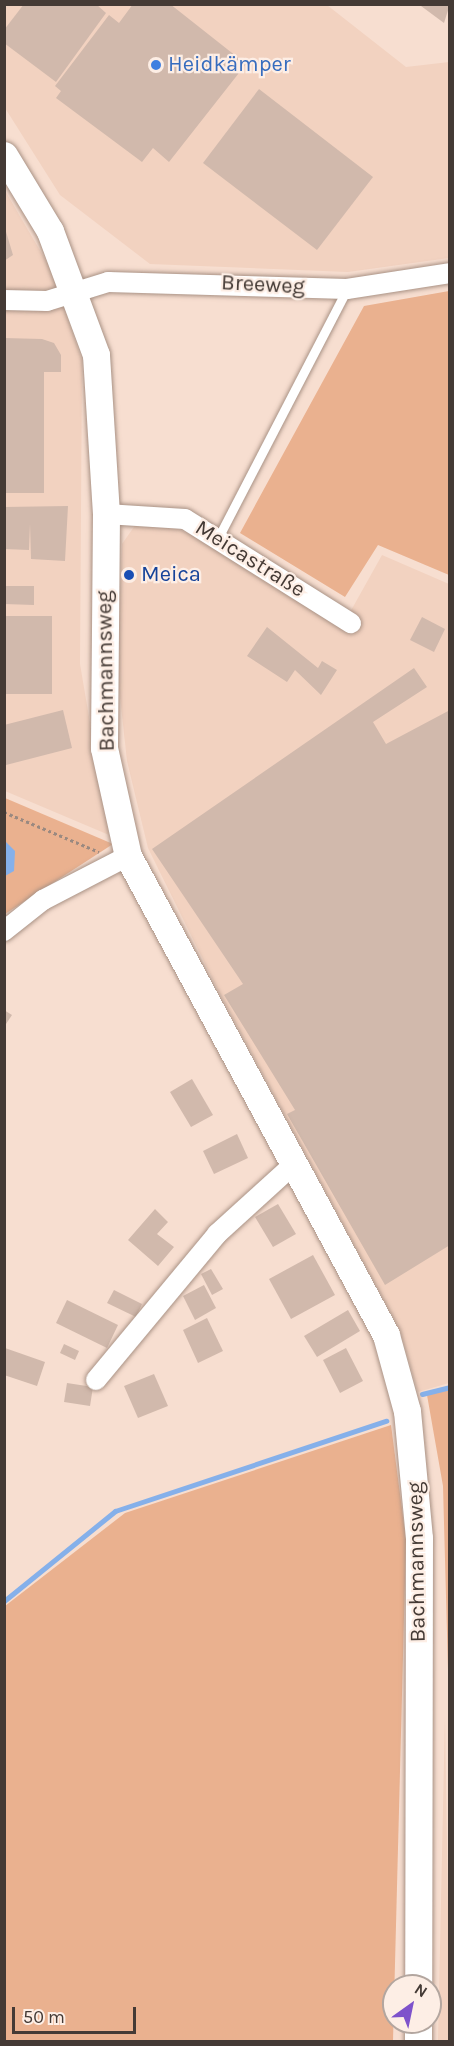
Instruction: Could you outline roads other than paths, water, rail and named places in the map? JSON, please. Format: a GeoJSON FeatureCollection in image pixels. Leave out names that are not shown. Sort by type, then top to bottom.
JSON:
{"type":"FeatureCollection","features":[{"type":"Feature","properties":{"kind":"street","name":"Bachmannsweg"},"geometry":{"type":"LineString","coordinates":[[4,155],[50,231],[76,290],[96,355],[106,514],[104,748],[121,859],[294,1164],[386,1335],[410,1433],[418,1538],[418,1974]]}},
{"type":"Feature","properties":{"kind":"street","name":"Breeweg"},"geometry":{"type":"LineString","coordinates":[[4,300],[47,301],[76,290],[108,282],[347,289],[450,273]]}},
{"type":"Feature","properties":{"kind":"street","name":"Meicastraße"},"geometry":{"type":"LineString","coordinates":[[106,514],[185,519],[219,536],[351,623]]}},
{"type":"Feature","properties":{"kind":"street"},"geometry":{"type":"LineString","coordinates":[[4,931],[43,900],[121,859]]}},
{"type":"Feature","properties":{"kind":"street"},"geometry":{"type":"LineString","coordinates":[[96,1380],[217,1234],[294,1164]]}},
{"type":"Feature","properties":{"kind":"lane"},"geometry":{"type":"LineString","coordinates":[[219,536],[347,289]]}},
{"type":"Feature","properties":{"kind":"water"},"geometry":{"type":"Polygon","coordinates":[[[5,841],[15,851],[14,871],[5,876],[5,841]]]}},
{"type":"Feature","properties":{"kind":"waterway"},"geometry":{"type":"LineString","coordinates":[[422,1394],[450,1387]]}},
{"type":"Feature","properties":{"kind":"waterway"},"geometry":{"type":"LineString","coordinates":[[4,1601],[115,1511],[386,1421]]}},
{"type":"Feature","properties":{"kind":"place","name":"Heidkämper"},"geometry":{"type":"Point","coordinates":[156,65]}},
{"type":"Feature","properties":{"kind":"place","name":"Meica"},"geometry":{"type":"Point","coordinates":[129,575]}}]}
